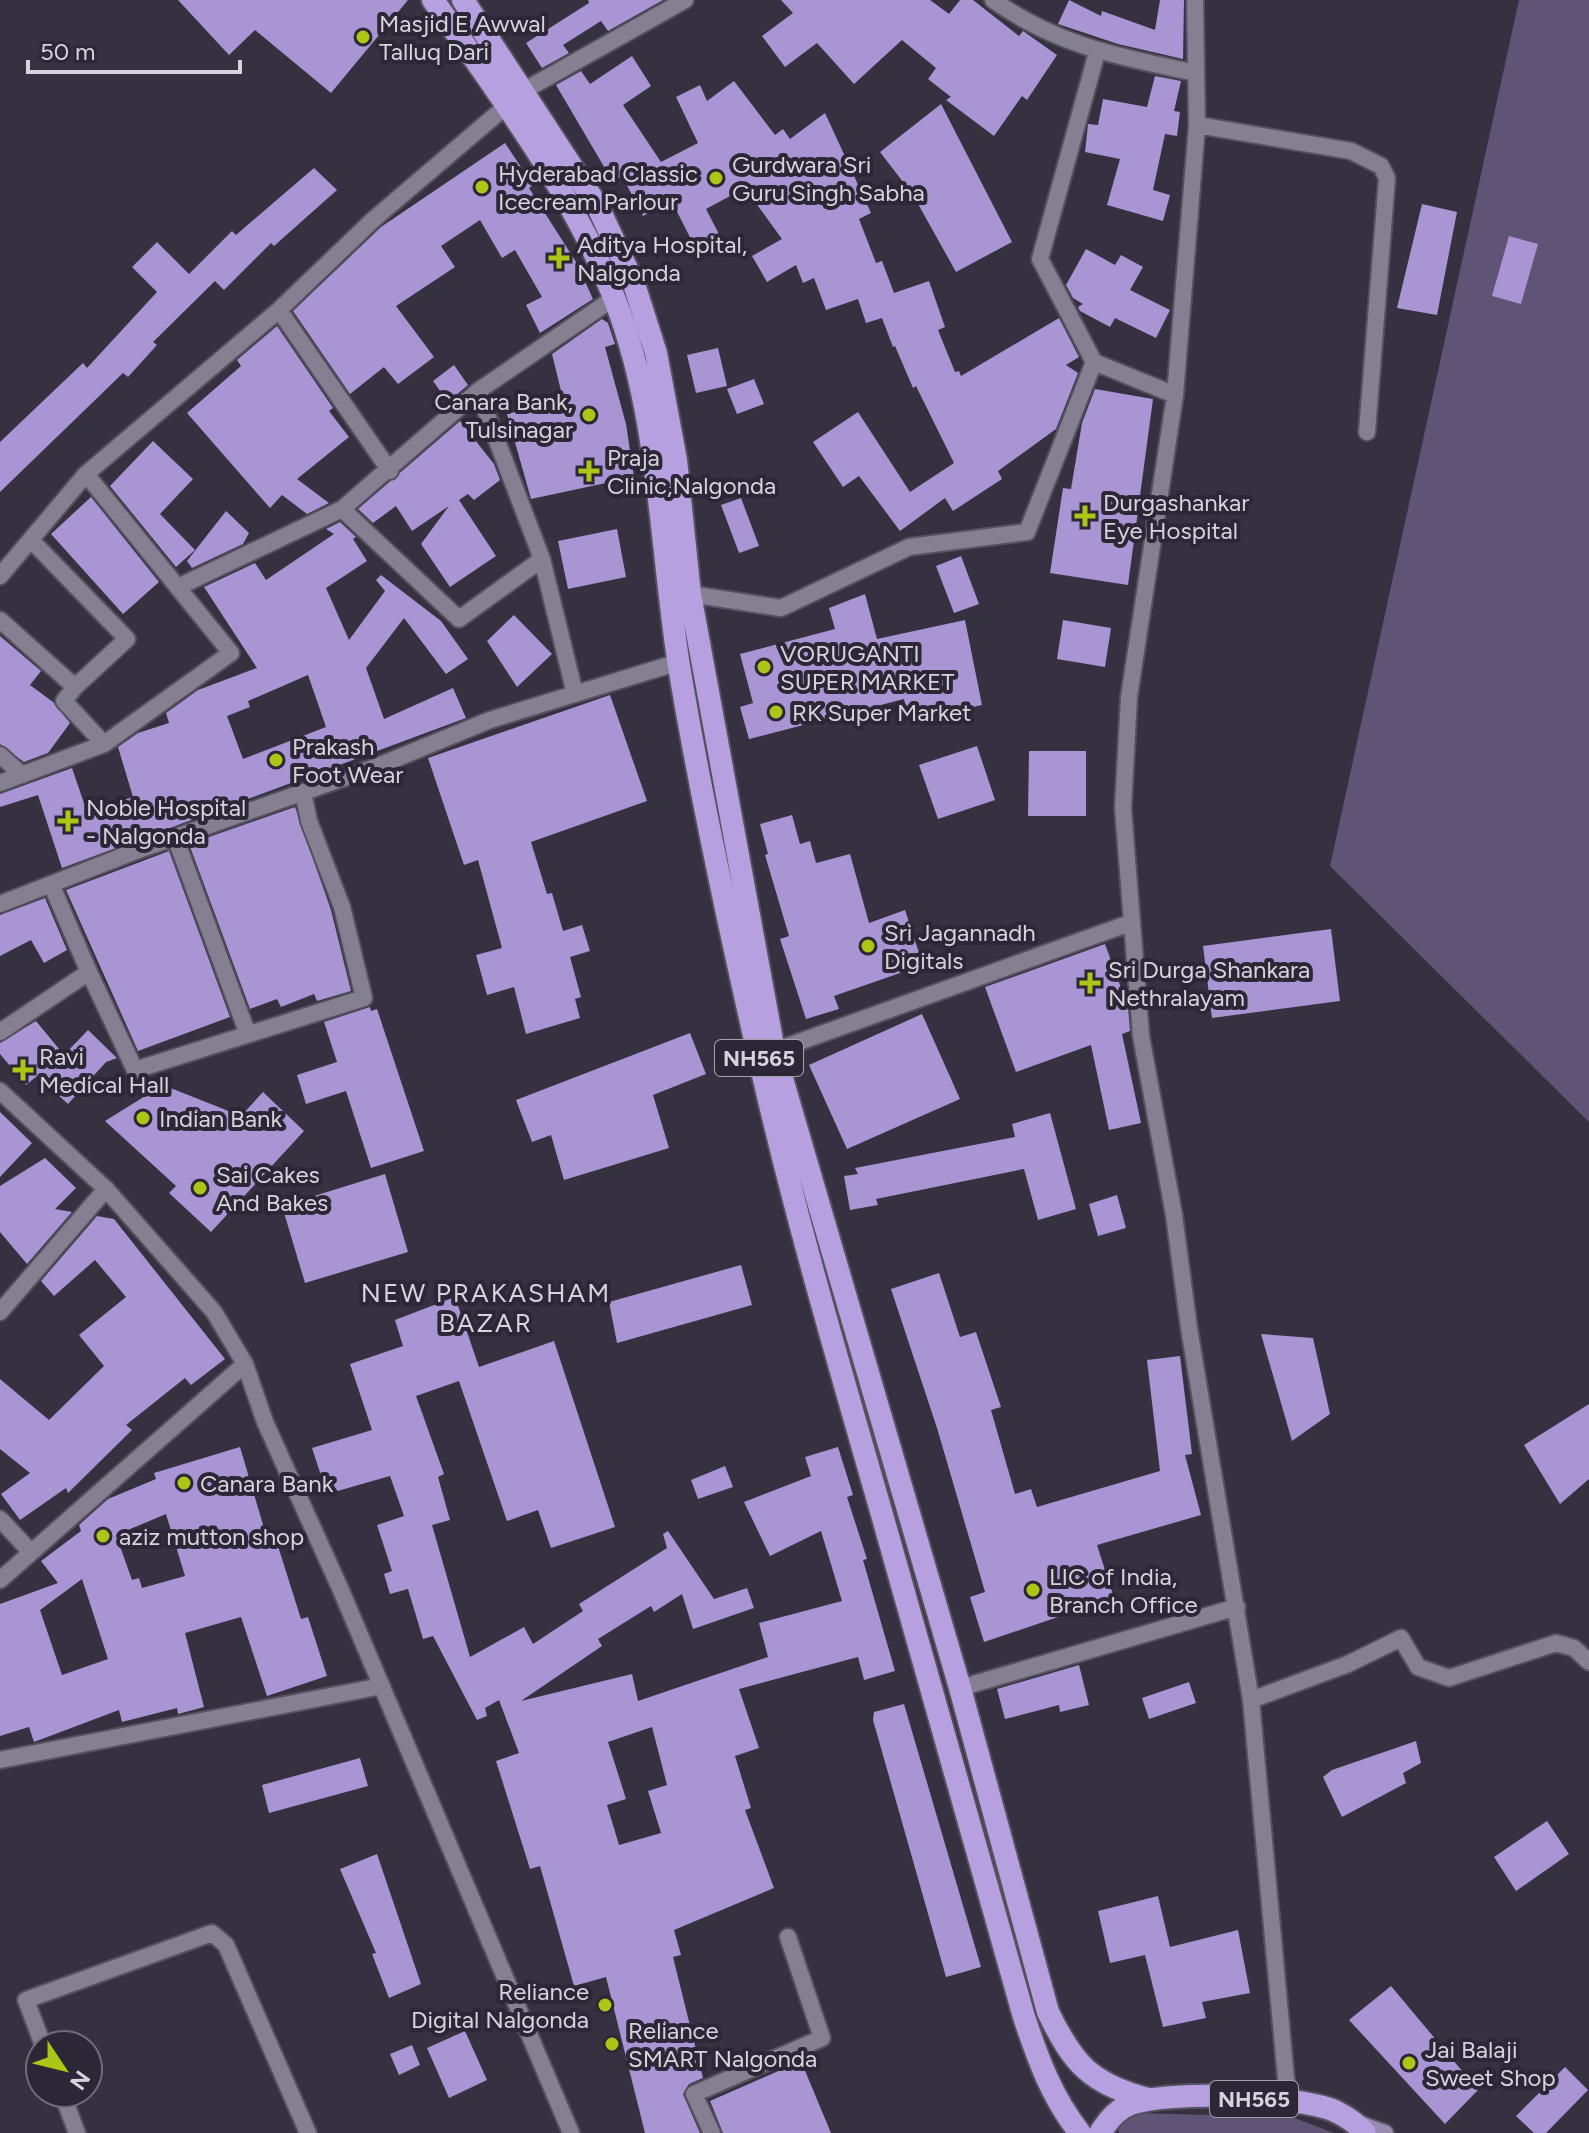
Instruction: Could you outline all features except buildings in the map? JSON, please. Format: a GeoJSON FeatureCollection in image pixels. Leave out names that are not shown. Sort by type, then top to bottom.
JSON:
{"type":"FeatureCollection","features":[{"type":"Feature","properties":{"kind":"highway","name":"NH565"},"geometry":{"type":"LineString","coordinates":[[433,0],[516,98],[598,207],[634,284],[656,353],[673,445],[690,594],[774,1051],[960,1688],[1048,2012],[1065,2048],[1090,2076],[1119,2092],[1148,2099],[1288,2100],[1333,2110],[1360,2128]]}},
{"type":"Feature","properties":{"kind":"highway","name":"NH565"},"geometry":{"type":"LineString","coordinates":[[463,0],[516,98],[614,298],[635,360],[653,458],[679,662],[710,833],[761,1068],[842,1374],[1024,2017],[1042,2071],[1066,2115],[1080,2133]]}},
{"type":"Feature","properties":{"kind":"highway","name":"NH565"},"geometry":{"type":"LineString","coordinates":[[1100,2133],[1112,2115],[1129,2104],[1148,2099]]}},
{"type":"Feature","properties":{"kind":"main road"},"geometry":{"type":"LineString","coordinates":[[1360,2128],[1385,2133]]}},
{"type":"Feature","properties":{"kind":"street"},"geometry":{"type":"LineString","coordinates":[[0,576],[86,474],[279,310],[374,219],[516,98],[685,0]]}},
{"type":"Feature","properties":{"kind":"street"},"geometry":{"type":"LineString","coordinates":[[993,0],[1052,36],[1097,52],[1196,73]]}},
{"type":"Feature","properties":{"kind":"street"},"geometry":{"type":"LineString","coordinates":[[1195,0],[1197,125],[1175,395],[1129,697],[1123,808],[1141,1036],[1251,1700],[1288,2100]]}},
{"type":"Feature","properties":{"kind":"street"},"geometry":{"type":"LineString","coordinates":[[1097,52],[1040,259],[1094,362],[1175,395]]}},
{"type":"Feature","properties":{"kind":"street"},"geometry":{"type":"LineString","coordinates":[[1197,125],[1351,151],[1381,166],[1387,178],[1367,432]]}},
{"type":"Feature","properties":{"kind":"street"},"geometry":{"type":"LineString","coordinates":[[178,587],[342,509],[390,471],[478,391],[614,298]]}},
{"type":"Feature","properties":{"kind":"street"},"geometry":{"type":"LineString","coordinates":[[279,310],[390,471]]}},
{"type":"Feature","properties":{"kind":"street"},"geometry":{"type":"LineString","coordinates":[[690,594],[781,608],[909,547],[1027,532],[1094,362]]}},
{"type":"Feature","properties":{"kind":"street"},"geometry":{"type":"LineString","coordinates":[[478,391],[542,559],[575,694]]}},
{"type":"Feature","properties":{"kind":"street"},"geometry":{"type":"LineString","coordinates":[[0,783],[104,744],[231,653],[86,474]]}},
{"type":"Feature","properties":{"kind":"street"},"geometry":{"type":"LineString","coordinates":[[342,509],[459,619],[542,559]]}},
{"type":"Feature","properties":{"kind":"street"},"geometry":{"type":"LineString","coordinates":[[31,540],[127,639],[64,701],[104,744]]}},
{"type":"Feature","properties":{"kind":"street"},"geometry":{"type":"LineString","coordinates":[[0,620],[75,687]]}},
{"type":"Feature","properties":{"kind":"street"},"geometry":{"type":"LineString","coordinates":[[0,904],[490,720],[679,662]]}},
{"type":"Feature","properties":{"kind":"street"},"geometry":{"type":"LineString","coordinates":[[0,755],[22,775]]}},
{"type":"Feature","properties":{"kind":"street"},"geometry":{"type":"LineString","coordinates":[[51,884],[135,1070],[247,1032],[364,998],[342,907],[309,821],[303,792]]}},
{"type":"Feature","properties":{"kind":"street"},"geometry":{"type":"LineString","coordinates":[[175,837],[247,1032]]}},
{"type":"Feature","properties":{"kind":"street"},"geometry":{"type":"LineString","coordinates":[[774,1051],[1130,923]]}},
{"type":"Feature","properties":{"kind":"street"},"geometry":{"type":"LineString","coordinates":[[0,1032],[89,972]]}},
{"type":"Feature","properties":{"kind":"street"},"geometry":{"type":"LineString","coordinates":[[0,1092],[106,1189],[214,1312],[245,1364],[265,1422],[382,1686],[571,2133]]}},
{"type":"Feature","properties":{"kind":"street"},"geometry":{"type":"LineString","coordinates":[[0,1312],[106,1189]]}},
{"type":"Feature","properties":{"kind":"street"},"geometry":{"type":"LineString","coordinates":[[0,1580],[245,1364]]}},
{"type":"Feature","properties":{"kind":"street"},"geometry":{"type":"LineString","coordinates":[[0,1519],[30,1551]]}},
{"type":"Feature","properties":{"kind":"street"},"geometry":{"type":"LineString","coordinates":[[960,1688],[1237,1607]]}},
{"type":"Feature","properties":{"kind":"street"},"geometry":{"type":"LineString","coordinates":[[1251,1700],[1348,1664],[1401,1638],[1418,1667],[1449,1678],[1556,1643],[1574,1648],[1589,1662]]}},
{"type":"Feature","properties":{"kind":"street"},"geometry":{"type":"LineString","coordinates":[[0,1760],[382,1686]]}},
{"type":"Feature","properties":{"kind":"street"},"geometry":{"type":"LineString","coordinates":[[37,2029],[26,2000],[212,1933],[226,1945],[308,2133]]}},
{"type":"Feature","properties":{"kind":"street"},"geometry":{"type":"LineString","coordinates":[[712,2133],[694,2094],[822,2038],[788,1937]]}},
{"type":"Feature","properties":{"kind":"street"},"geometry":{"type":"LineString","coordinates":[[68,2109],[77,2133]]}},
{"type":"Feature","properties":{"kind":"shaded area"},"geometry":{"type":"Polygon","coordinates":[[[1519,0],[1589,0],[1589,1122],[1330,866],[1519,0]]]}},
{"type":"Feature","properties":{"kind":"shaded area"},"geometry":{"type":"Polygon","coordinates":[[[1133,2113],[1292,2117],[1334,2133],[1119,2133],[1118,2127],[1133,2113]]]}},
{"type":"Feature","properties":{"kind":"place","name":"Masjid E Awwal Talluq Dari"},"geometry":{"type":"Point","coordinates":[363,37]}},
{"type":"Feature","properties":{"kind":"place","name":"Gurdwara Sri Guru Singh Sabha"},"geometry":{"type":"Point","coordinates":[716,178]}},
{"type":"Feature","properties":{"kind":"place","name":"Hyderabad Classic Icecream Parlour"},"geometry":{"type":"Point","coordinates":[482,187]}},
{"type":"Feature","properties":{"kind":"place","name":"Aditya Hospital, Nalgonda"},"geometry":{"type":"Point","coordinates":[559,258]}},
{"type":"Feature","properties":{"kind":"place","name":"Canara Bank, Tulsinagar"},"geometry":{"type":"Point","coordinates":[589,415]}},
{"type":"Feature","properties":{"kind":"place","name":"Praja Clinic,Nalgonda"},"geometry":{"type":"Point","coordinates":[589,471]}},
{"type":"Feature","properties":{"kind":"place","name":"Durgashankar Eye Hospital"},"geometry":{"type":"Point","coordinates":[1085,516]}},
{"type":"Feature","properties":{"kind":"place","name":"VORUGANTI SUPER MARKET"},"geometry":{"type":"Point","coordinates":[764,667]}},
{"type":"Feature","properties":{"kind":"place","name":"RK Super Market"},"geometry":{"type":"Point","coordinates":[776,712]}},
{"type":"Feature","properties":{"kind":"place","name":"Prakash Foot Wear"},"geometry":{"type":"Point","coordinates":[276,760]}},
{"type":"Feature","properties":{"kind":"place","name":"Noble Hospital - Nalgonda"},"geometry":{"type":"Point","coordinates":[68,821]}},
{"type":"Feature","properties":{"kind":"place","name":"Sri Jagannadh Digitals"},"geometry":{"type":"Point","coordinates":[868,946]}},
{"type":"Feature","properties":{"kind":"place","name":"Sri Durga Shankara Nethralayam"},"geometry":{"type":"Point","coordinates":[1090,983]}},
{"type":"Feature","properties":{"kind":"place","name":"Ravi Medical Hall"},"geometry":{"type":"Point","coordinates":[23,1070]}},
{"type":"Feature","properties":{"kind":"place","name":"Indian Bank"},"geometry":{"type":"Point","coordinates":[143,1118]}},
{"type":"Feature","properties":{"kind":"place","name":"Sai Cakes And Bakes"},"geometry":{"type":"Point","coordinates":[200,1188]}},
{"type":"Feature","properties":{"kind":"place","name":"Canara Bank"},"geometry":{"type":"Point","coordinates":[184,1483]}},
{"type":"Feature","properties":{"kind":"place","name":"aziz mutton shop"},"geometry":{"type":"Point","coordinates":[103,1536]}},
{"type":"Feature","properties":{"kind":"place","name":"LIC of India, Branch Office"},"geometry":{"type":"Point","coordinates":[1033,1590]}},
{"type":"Feature","properties":{"kind":"place","name":"Reliance Digital Nalgonda"},"geometry":{"type":"Point","coordinates":[605,2005]}},
{"type":"Feature","properties":{"kind":"place","name":"Reliance SMART Nalgonda"},"geometry":{"type":"Point","coordinates":[612,2044]}},
{"type":"Feature","properties":{"kind":"place","name":"Jai Balaji Sweet Shop"},"geometry":{"type":"Point","coordinates":[1409,2063]}},
{"type":"Feature","properties":{"kind":"district","name":"NEW PRAKASHAM BAZAR"},"geometry":{"type":"Point","coordinates":[486,1308]}}]}
